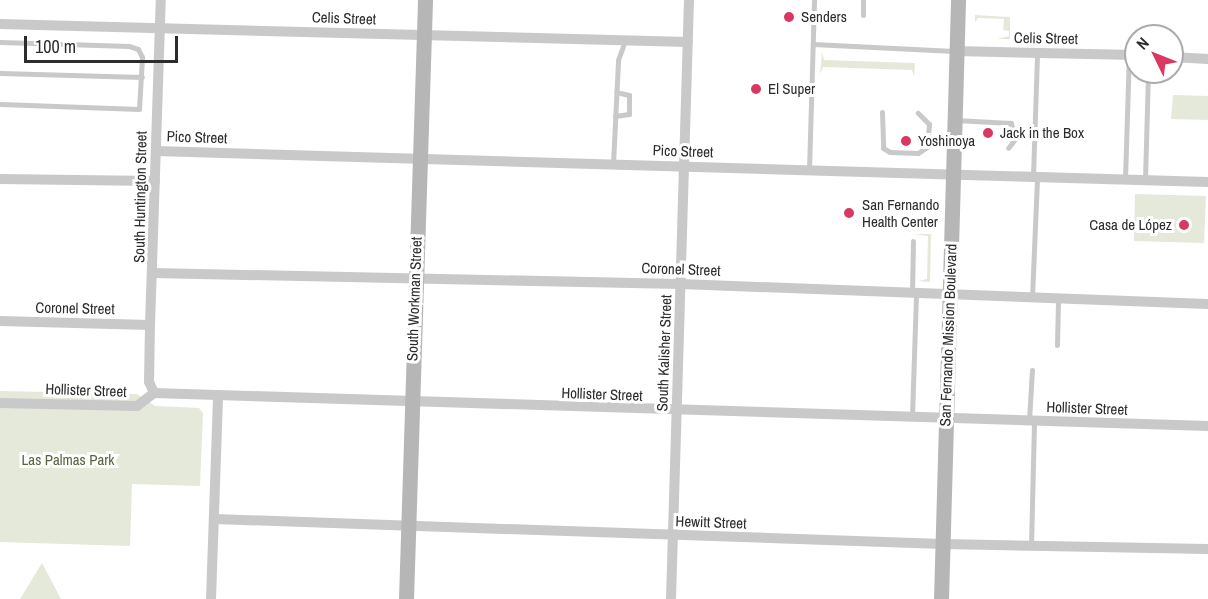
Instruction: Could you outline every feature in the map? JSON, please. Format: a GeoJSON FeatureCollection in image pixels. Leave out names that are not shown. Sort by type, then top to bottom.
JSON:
{"type":"FeatureCollection","features":[{"type":"Feature","properties":{"kind":"main road","name":"South Workman Street"},"geometry":{"type":"LineString","coordinates":[[406,599],[414,276],[425,0]]}},
{"type":"Feature","properties":{"kind":"main road","name":"San Fernando Mission Boulevard"},"geometry":{"type":"LineString","coordinates":[[941,599],[958,0]]}},
{"type":"Feature","properties":{"kind":"street","name":"South Huntington Street"},"geometry":{"type":"LineString","coordinates":[[154,393],[149,382],[150,325],[161,0]]}},
{"type":"Feature","properties":{"kind":"street","name":"South Kalisher Street"},"geometry":{"type":"LineString","coordinates":[[672,599],[689,0]]}},
{"type":"Feature","properties":{"kind":"street","name":"Celis Street"},"geometry":{"type":"LineString","coordinates":[[0,24],[688,42]]}},
{"type":"Feature","properties":{"kind":"street","name":"Celis Street"},"geometry":{"type":"LineString","coordinates":[[955,51],[1124,55]]}},
{"type":"Feature","properties":{"kind":"street"},"geometry":{"type":"LineString","coordinates":[[1184,58],[1208,59]]}},
{"type":"Feature","properties":{"kind":"street","name":"Pico Street"},"geometry":{"type":"LineString","coordinates":[[156,151],[1208,182]]}},
{"type":"Feature","properties":{"kind":"street"},"geometry":{"type":"LineString","coordinates":[[0,179],[155,182]]}},
{"type":"Feature","properties":{"kind":"street","name":"Coronel Street"},"geometry":{"type":"LineString","coordinates":[[153,273],[414,276],[681,284],[950,297],[1208,304]]}},
{"type":"Feature","properties":{"kind":"street","name":"Coronel Street"},"geometry":{"type":"LineString","coordinates":[[0,321],[150,325]]}},
{"type":"Feature","properties":{"kind":"street","name":"Hollister Street"},"geometry":{"type":"LineString","coordinates":[[0,403],[137,406],[154,393],[218,397],[1208,426]]}},
{"type":"Feature","properties":{"kind":"street"},"geometry":{"type":"LineString","coordinates":[[211,599],[218,397]]}},
{"type":"Feature","properties":{"kind":"street","name":"Hewitt Street"},"geometry":{"type":"LineString","coordinates":[[214,519],[673,536],[1208,549]]}},
{"type":"Feature","properties":{"kind":"lane"},"geometry":{"type":"LineString","coordinates":[[809,170],[814,0]]}},
{"type":"Feature","properties":{"kind":"lane"},"geometry":{"type":"LineString","coordinates":[[863,0],[863,15]]}},
{"type":"Feature","properties":{"kind":"lane"},"geometry":{"type":"LineString","coordinates":[[613,164],[618,60],[625,41]]}},
{"type":"Feature","properties":{"kind":"lane"},"geometry":{"type":"LineString","coordinates":[[0,42],[134,47],[141,52],[142,77],[140,109],[0,104]]}},
{"type":"Feature","properties":{"kind":"lane"},"geometry":{"type":"LineString","coordinates":[[813,44],[955,51]]}},
{"type":"Feature","properties":{"kind":"lane"},"geometry":{"type":"LineString","coordinates":[[1032,299],[1037,53]]}},
{"type":"Feature","properties":{"kind":"lane"},"geometry":{"type":"LineString","coordinates":[[0,73],[142,77]]}},
{"type":"Feature","properties":{"kind":"lane"},"geometry":{"type":"LineString","coordinates":[[1125,179],[1131,84]]}},
{"type":"Feature","properties":{"kind":"lane"},"geometry":{"type":"LineString","coordinates":[[1145,180],[1148,84]]}},
{"type":"Feature","properties":{"kind":"lane"},"geometry":{"type":"LineString","coordinates":[[615,116],[628,114],[629,95],[616,92]]}},
{"type":"Feature","properties":{"kind":"lane"},"geometry":{"type":"LineString","coordinates":[[882,112],[883,148],[888,152],[909,153],[921,152],[927,145],[928,122],[918,113]]}},
{"type":"Feature","properties":{"kind":"lane"},"geometry":{"type":"LineString","coordinates":[[955,120],[1009,122],[1015,128],[1015,139],[1008,148]]}},
{"type":"Feature","properties":{"kind":"lane"},"geometry":{"type":"LineString","coordinates":[[912,418],[913,241]]}},
{"type":"Feature","properties":{"kind":"lane"},"geometry":{"type":"LineString","coordinates":[[1057,345],[1058,300]]}},
{"type":"Feature","properties":{"kind":"lane"},"geometry":{"type":"LineString","coordinates":[[1031,546],[1032,370]]}},
{"type":"Feature","properties":{"kind":"green space"},"geometry":{"type":"Polygon","coordinates":[[[975,15],[1010,17],[1010,39],[997,39],[1009,36],[1009,31],[1003,30],[1004,19],[978,18],[975,22],[975,15]]]}},
{"type":"Feature","properties":{"kind":"green space"},"geometry":{"type":"Polygon","coordinates":[[[822,52],[824,60],[915,63],[914,77],[912,70],[823,67],[820,74],[822,52]]]}},
{"type":"Feature","properties":{"kind":"green space"},"geometry":{"type":"Polygon","coordinates":[[[1173,95],[1208,96],[1208,120],[1171,119],[1173,95]]]}},
{"type":"Feature","properties":{"kind":"green space","name":"Casa de López"},"geometry":{"type":"Polygon","coordinates":[[[1135,194],[1206,196],[1204,243],[1134,241],[1135,194]]]}},
{"type":"Feature","properties":{"kind":"green space"},"geometry":{"type":"Polygon","coordinates":[[[912,234],[931,234],[930,282],[918,281],[927,279],[928,236],[912,234]]]}},
{"type":"Feature","properties":{"kind":"green space","name":"Las Palmas Park"},"geometry":{"type":"Polygon","coordinates":[[[0,391],[137,394],[155,406],[199,408],[203,413],[200,486],[132,484],[130,546],[0,542],[0,391]]]}},
{"type":"Feature","properties":{"kind":"green space"},"geometry":{"type":"Polygon","coordinates":[[[42,563],[61,599],[20,599],[42,563]]]}},
{"type":"Feature","properties":{"kind":"place","name":"Senders"},"geometry":{"type":"Point","coordinates":[789,17]}},
{"type":"Feature","properties":{"kind":"place","name":"El Super"},"geometry":{"type":"Point","coordinates":[756,89]}},
{"type":"Feature","properties":{"kind":"place","name":"Jack in the Box"},"geometry":{"type":"Point","coordinates":[988,133]}},
{"type":"Feature","properties":{"kind":"place","name":"Yoshinoya"},"geometry":{"type":"Point","coordinates":[906,141]}},
{"type":"Feature","properties":{"kind":"place","name":"San Fernando Health Center"},"geometry":{"type":"Point","coordinates":[849,213]}},
{"type":"Feature","properties":{"kind":"place","name":"Casa de López"},"geometry":{"type":"Point","coordinates":[1184,225]}}]}
